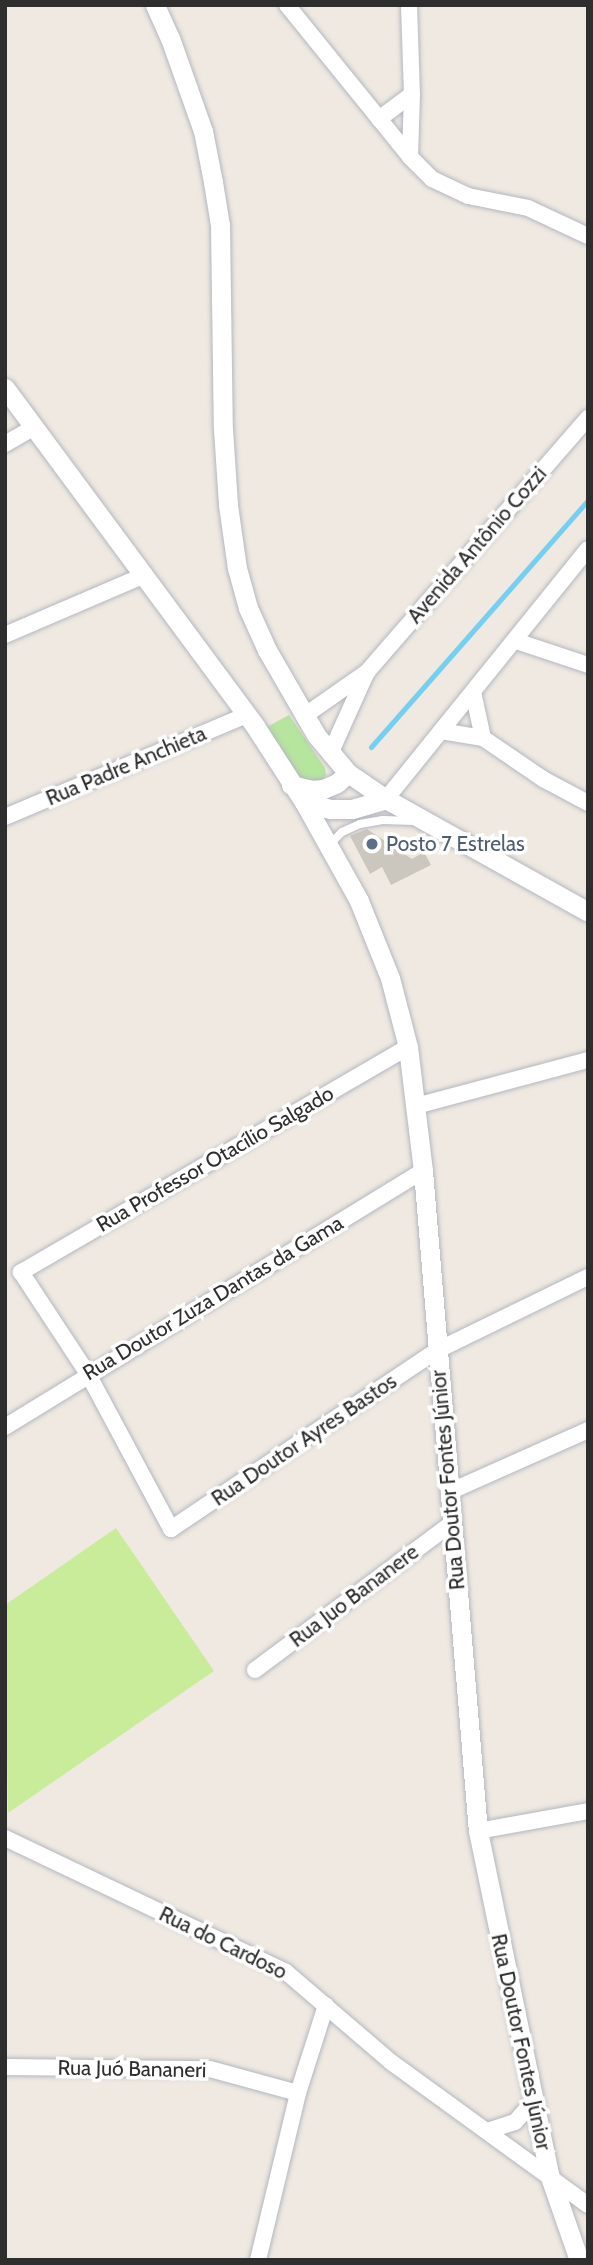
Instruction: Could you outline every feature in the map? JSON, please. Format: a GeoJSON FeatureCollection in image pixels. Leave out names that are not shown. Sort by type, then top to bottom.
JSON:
{"type":"FeatureCollection","features":[{"type":"Feature","properties":{"kind":"street"},"geometry":{"type":"LineString","coordinates":[[155,5],[170,38],[203,131],[220,225],[224,318],[223,429],[228,505],[237,568],[248,608],[298,708],[330,754],[348,773],[386,799],[588,912]]}},
{"type":"Feature","properties":{"kind":"street"},"geometry":{"type":"LineString","coordinates":[[287,5],[410,157],[432,178],[468,196],[528,208],[588,236]]}},
{"type":"Feature","properties":{"kind":"street"},"geometry":{"type":"LineString","coordinates":[[409,5],[412,94],[410,157]]}},
{"type":"Feature","properties":{"kind":"street"},"geometry":{"type":"LineString","coordinates":[[379,119],[412,94]]}},
{"type":"Feature","properties":{"kind":"street","name":"Rua Doutor Fontes Júnior"},"geometry":{"type":"LineString","coordinates":[[5,388],[251,721],[304,802],[359,901],[390,978],[408,1046],[423,1171],[478,1831],[532,2102],[549,2174],[579,2260]]}},
{"type":"Feature","properties":{"kind":"street","name":"Avenida Antônio Cozzi"},"geometry":{"type":"LineString","coordinates":[[330,754],[367,672],[588,418]]}},
{"type":"Feature","properties":{"kind":"street"},"geometry":{"type":"LineString","coordinates":[[5,443],[35,428]]}},
{"type":"Feature","properties":{"kind":"street"},"geometry":{"type":"LineString","coordinates":[[304,802],[330,809],[352,809],[386,799],[588,549]]}},
{"type":"Feature","properties":{"kind":"street"},"geometry":{"type":"LineString","coordinates":[[5,635],[145,575]]}},
{"type":"Feature","properties":{"kind":"street"},"geometry":{"type":"LineString","coordinates":[[516,641],[588,665]]}},
{"type":"Feature","properties":{"kind":"street","name":"Avenida Antônio Cozzi"},"geometry":{"type":"LineString","coordinates":[[298,708],[367,672]]}},
{"type":"Feature","properties":{"kind":"street"},"geometry":{"type":"LineString","coordinates":[[473,692],[483,738]]}},
{"type":"Feature","properties":{"kind":"street","name":"Rua Padre Anchieta"},"geometry":{"type":"LineString","coordinates":[[5,817],[251,721]]}},
{"type":"Feature","properties":{"kind":"street"},"geometry":{"type":"LineString","coordinates":[[440,731],[483,738],[543,779],[588,803]]}},
{"type":"Feature","properties":{"kind":"street"},"geometry":{"type":"LineString","coordinates":[[291,785],[312,790],[323,789],[337,783],[348,773]]}},
{"type":"Feature","properties":{"kind":"street","name":"Rua Professor Otacílio Salgado"},"geometry":{"type":"LineString","coordinates":[[88,1374],[21,1272],[408,1046]]}},
{"type":"Feature","properties":{"kind":"street"},"geometry":{"type":"LineString","coordinates":[[415,1106],[588,1060]]}},
{"type":"Feature","properties":{"kind":"street","name":"Rua Doutor Zuza Dantas da Gama"},"geometry":{"type":"LineString","coordinates":[[5,1427],[423,1171]]}},
{"type":"Feature","properties":{"kind":"street","name":"Rua Doutor Ayres Bastos"},"geometry":{"type":"LineString","coordinates":[[88,1374],[171,1529],[436,1351],[588,1278]]}},
{"type":"Feature","properties":{"kind":"street"},"geometry":{"type":"LineString","coordinates":[[449,1492],[588,1430]]}},
{"type":"Feature","properties":{"kind":"street","name":"Rua Juo Bananere"},"geometry":{"type":"LineString","coordinates":[[255,1670],[452,1523]]}},
{"type":"Feature","properties":{"kind":"street"},"geometry":{"type":"LineString","coordinates":[[478,1831],[588,1811]]}},
{"type":"Feature","properties":{"kind":"street","name":"Rua do Cardoso"},"geometry":{"type":"LineString","coordinates":[[5,1838],[286,1972],[391,2062],[549,2174],[588,2205]]}},
{"type":"Feature","properties":{"kind":"street"},"geometry":{"type":"LineString","coordinates":[[258,2260],[298,2093],[326,2005]]}},
{"type":"Feature","properties":{"kind":"street","name":"Rua Juó Bananeri"},"geometry":{"type":"LineString","coordinates":[[5,2067],[210,2069],[298,2093]]}},
{"type":"Feature","properties":{"kind":"street"},"geometry":{"type":"LineString","coordinates":[[487,2131],[515,2122],[532,2102]]}},
{"type":"Feature","properties":{"kind":"lane"},"geometry":{"type":"LineString","coordinates":[[328,845],[342,832],[360,824],[383,820],[427,822]]}},
{"type":"Feature","properties":{"kind":"green space"},"geometry":{"type":"Polygon","coordinates":[[[289,715],[325,768],[326,775],[322,781],[301,779],[265,728],[289,715]]]}},
{"type":"Feature","properties":{"kind":"green space"},"geometry":{"type":"Polygon","coordinates":[[[116,1528],[214,1671],[8,1813],[5,1605],[116,1528]]]}},
{"type":"Feature","properties":{"kind":"building"},"geometry":{"type":"Polygon","coordinates":[[[367,829],[412,859],[424,852],[431,865],[391,885],[382,867],[370,874],[350,836],[367,829]]]}},
{"type":"Feature","properties":{"kind":"waterway"},"geometry":{"type":"LineString","coordinates":[[371,747],[588,500]]}},
{"type":"Feature","properties":{"kind":"place","name":"Posto 7 Estrelas"},"geometry":{"type":"Point","coordinates":[372,844]}}]}
